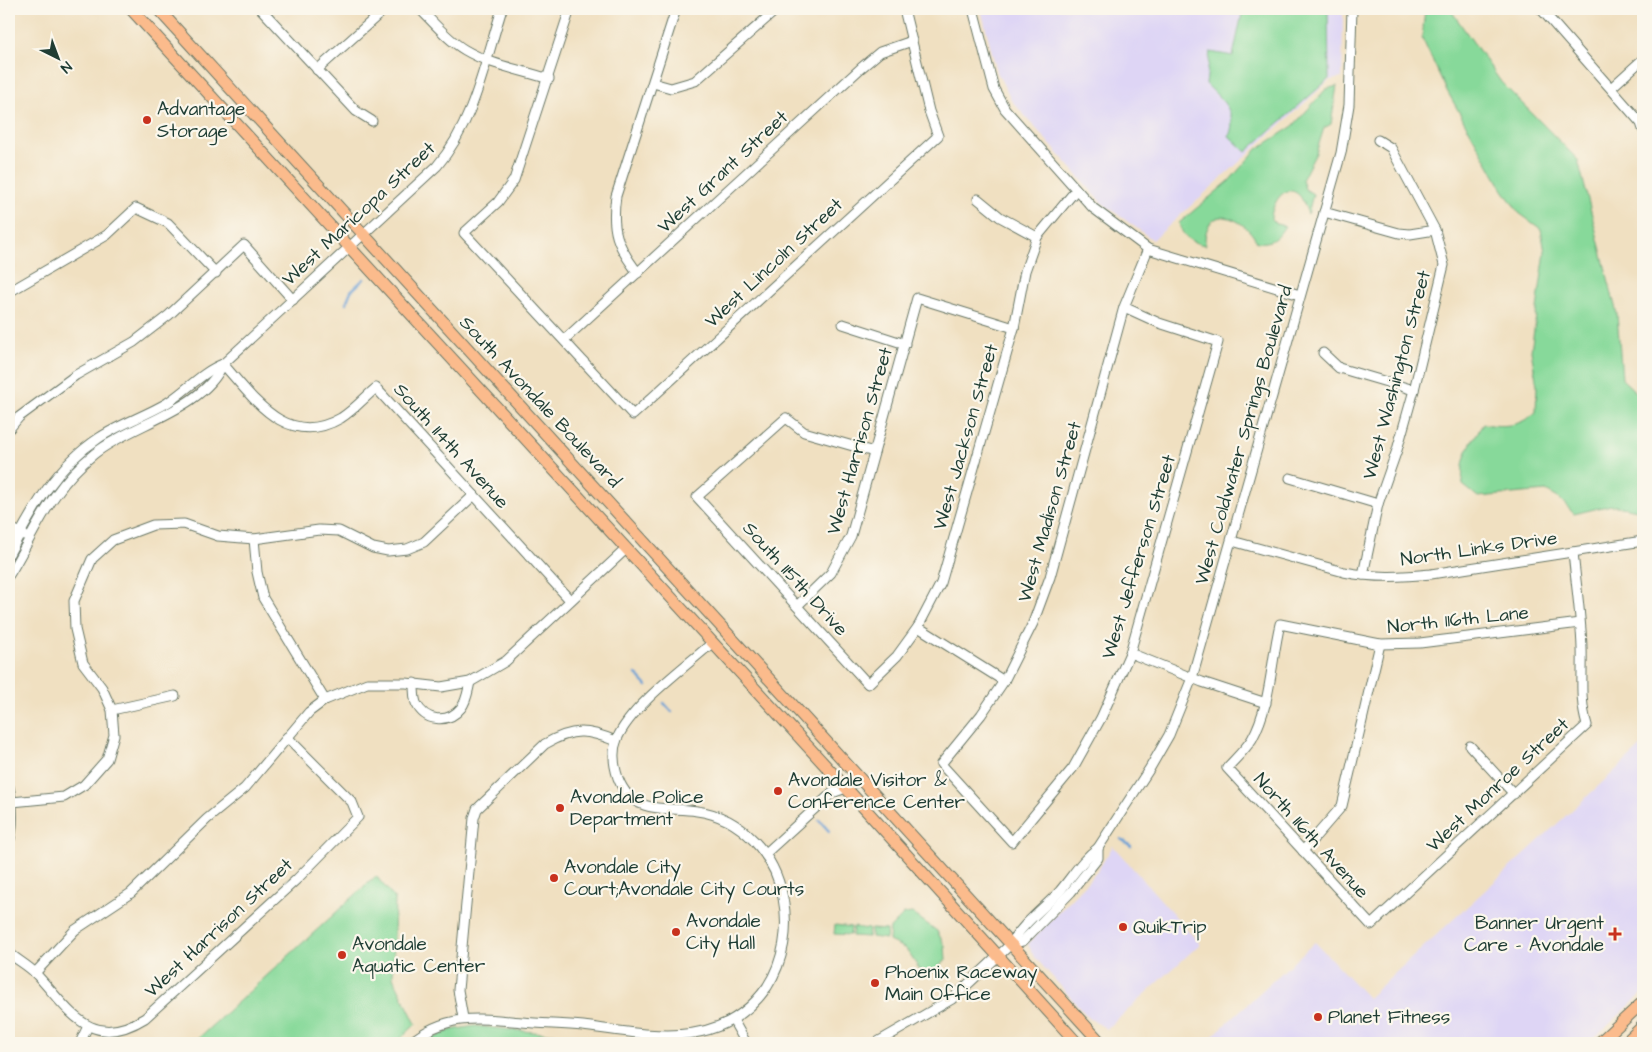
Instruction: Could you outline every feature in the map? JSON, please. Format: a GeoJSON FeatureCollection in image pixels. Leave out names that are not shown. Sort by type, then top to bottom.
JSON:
{"type":"FeatureCollection","features":[{"type":"Feature","properties":{"kind":"main road","name":"South Avondale Boulevard"},"geometry":{"type":"LineString","coordinates":[[131,9],[846,788],[1076,1043]]}},
{"type":"Feature","properties":{"kind":"main road","name":"South Avondale Boulevard"},"geometry":{"type":"LineString","coordinates":[[158,9],[362,235],[1101,1043]]}},
{"type":"Feature","properties":{"kind":"main road"},"geometry":{"type":"LineString","coordinates":[[712,643],[725,631]]}},
{"type":"Feature","properties":{"kind":"main road"},"geometry":{"type":"LineString","coordinates":[[1599,1043],[1608,1038],[1643,1002]]}},
{"type":"Feature","properties":{"kind":"main road"},"geometry":{"type":"LineString","coordinates":[[1625,1043],[1643,1026]]}},
{"type":"Feature","properties":{"kind":"street"},"geometry":{"type":"LineString","coordinates":[[261,9],[356,111],[372,121]]}},
{"type":"Feature","properties":{"kind":"street"},"geometry":{"type":"LineString","coordinates":[[317,70],[385,9]]}},
{"type":"Feature","properties":{"kind":"street"},"geometry":{"type":"LineString","coordinates":[[420,9],[446,36],[465,50],[486,59],[549,79]]}},
{"type":"Feature","properties":{"kind":"street","name":"West Maricopa Street"},"geometry":{"type":"LineString","coordinates":[[9,554],[58,490],[94,454],[128,431],[182,405],[218,375],[223,364],[421,182],[448,154],[464,124],[502,9]]}},
{"type":"Feature","properties":{"kind":"street"},"geometry":{"type":"LineString","coordinates":[[564,340],[464,233],[498,202],[514,180],[549,79],[570,9]]}},
{"type":"Feature","properties":{"kind":"street"},"geometry":{"type":"LineString","coordinates":[[638,273],[621,252],[613,217],[616,196],[676,9]]}},
{"type":"Feature","properties":{"kind":"street"},"geometry":{"type":"LineString","coordinates":[[653,83],[671,88],[695,82],[777,9]]}},
{"type":"Feature","properties":{"kind":"street"},"geometry":{"type":"LineString","coordinates":[[904,9],[912,41]]}},
{"type":"Feature","properties":{"kind":"street"},"geometry":{"type":"LineString","coordinates":[[973,9],[997,95],[1015,122],[1093,208],[1113,225],[1148,249],[1300,295]]}},
{"type":"Feature","properties":{"kind":"street","name":"West Coldwater Springs Boulevard"},"geometry":{"type":"LineString","coordinates":[[876,1043],[952,999],[1011,944],[1017,933],[1057,894],[1089,854],[1098,848],[1126,807],[1169,735],[1192,678],[1341,153],[1349,105],[1352,9]]}},
{"type":"Feature","properties":{"kind":"street"},"geometry":{"type":"LineString","coordinates":[[1544,10],[1642,126]]}},
{"type":"Feature","properties":{"kind":"street","name":"West Lincoln Street"},"geometry":{"type":"LineString","coordinates":[[564,340],[633,415],[938,136],[929,111],[912,41]]}},
{"type":"Feature","properties":{"kind":"street","name":"West Grant Street"},"geometry":{"type":"LineString","coordinates":[[564,340],[861,68],[880,52],[912,41]]}},
{"type":"Feature","properties":{"kind":"street"},"geometry":{"type":"LineString","coordinates":[[1611,88],[1643,59]]}},
{"type":"Feature","properties":{"kind":"street","name":"West Washington Street"},"geometry":{"type":"LineString","coordinates":[[1363,576],[1378,504],[1397,450],[1414,390],[1444,265],[1435,230],[1391,148],[1378,140]]}},
{"type":"Feature","properties":{"kind":"street","name":"West Jackson Street"},"geometry":{"type":"LineString","coordinates":[[868,684],[897,656],[918,627],[941,583],[1014,328],[1025,271],[1037,237],[1076,190]]}},
{"type":"Feature","properties":{"kind":"street"},"geometry":{"type":"LineString","coordinates":[[978,199],[1000,217],[1037,237]]}},
{"type":"Feature","properties":{"kind":"street"},"geometry":{"type":"LineString","coordinates":[[9,292],[107,235],[136,208],[168,224],[216,272]]}},
{"type":"Feature","properties":{"kind":"street"},"geometry":{"type":"LineString","coordinates":[[1324,212],[1399,233],[1410,234],[1435,230]]}},
{"type":"Feature","properties":{"kind":"street"},"geometry":{"type":"LineString","coordinates":[[9,429],[20,417],[76,374],[134,342],[216,272],[244,245],[293,300]]}},
{"type":"Feature","properties":{"kind":"street","name":"West Madison Street"},"geometry":{"type":"LineString","coordinates":[[940,764],[981,715],[1004,681],[1033,623],[1050,577],[1124,307],[1148,249]]}},
{"type":"Feature","properties":{"kind":"street","name":"West Harrison Street"},"geometry":{"type":"LineString","coordinates":[[797,606],[831,573],[841,558],[851,536],[917,298],[1014,328]]}},
{"type":"Feature","properties":{"kind":"street","name":"West Jefferson Street"},"geometry":{"type":"LineString","coordinates":[[940,764],[1012,842],[1073,768],[1101,718],[1130,653],[1218,342],[1159,323],[1124,307]]}},
{"type":"Feature","properties":{"kind":"street"},"geometry":{"type":"LineString","coordinates":[[843,324],[905,344]]}},
{"type":"Feature","properties":{"kind":"street"},"geometry":{"type":"LineString","coordinates":[[1323,353],[1339,368],[1414,390]]}},
{"type":"Feature","properties":{"kind":"street","name":"South 114th Avenue"},"geometry":{"type":"LineString","coordinates":[[223,364],[266,412],[289,426],[312,429],[341,418],[376,388],[570,600]]}},
{"type":"Feature","properties":{"kind":"street","name":"South 115th Drive"},"geometry":{"type":"LineString","coordinates":[[868,684],[697,497],[786,418],[804,432],[874,452]]}},
{"type":"Feature","properties":{"kind":"street"},"geometry":{"type":"LineString","coordinates":[[1290,478],[1378,504]]}},
{"type":"Feature","properties":{"kind":"street"},"geometry":{"type":"LineString","coordinates":[[12,802],[64,797],[84,786],[107,759],[114,735],[112,710],[102,688],[83,663],[75,629],[74,601],[92,559],[112,540],[153,525],[184,524],[218,536],[254,539],[329,531],[339,532],[373,548],[388,551],[407,549],[424,542],[474,495]]}},
{"type":"Feature","properties":{"kind":"street"},"geometry":{"type":"LineString","coordinates":[[9,527],[24,536]]}},
{"type":"Feature","properties":{"kind":"street","name":"West Maricopa Street"},"geometry":{"type":"LineString","coordinates":[[9,575],[24,536]]}},
{"type":"Feature","properties":{"kind":"street"},"geometry":{"type":"LineString","coordinates":[[254,539],[257,572],[263,598],[325,700]]}},
{"type":"Feature","properties":{"kind":"street","name":"North Links Drive"},"geometry":{"type":"LineString","coordinates":[[1232,541],[1363,576],[1398,577],[1431,574],[1643,541]]}},
{"type":"Feature","properties":{"kind":"street"},"geometry":{"type":"LineString","coordinates":[[35,973],[75,930],[131,893],[207,819],[245,788],[287,737],[310,712],[325,700],[367,683],[414,683],[440,687],[470,682],[506,660],[626,549]]}},
{"type":"Feature","properties":{"kind":"street","name":"West Monroe Street"},"geometry":{"type":"LineString","coordinates":[[1371,925],[1587,725],[1581,706],[1580,623],[1573,552]]}},
{"type":"Feature","properties":{"kind":"street","name":"North 116th Lane"},"geometry":{"type":"LineString","coordinates":[[1266,703],[1280,624],[1380,644],[1420,642],[1580,623]]}},
{"type":"Feature","properties":{"kind":"street"},"geometry":{"type":"LineString","coordinates":[[918,627],[1004,681]]}},
{"type":"Feature","properties":{"kind":"street"},"geometry":{"type":"LineString","coordinates":[[410,1043],[440,1024],[463,1018],[583,1026],[608,1031],[680,1037],[713,1031],[733,1020],[757,1000],[770,983],[785,940],[785,908],[781,888],[766,853],[749,836],[717,816],[699,811],[656,808],[633,800],[623,788],[616,772],[614,760],[616,741],[625,725],[639,708],[712,643]]}},
{"type":"Feature","properties":{"kind":"street"},"geometry":{"type":"LineString","coordinates":[[1303,851],[1342,806],[1380,644]]}},
{"type":"Feature","properties":{"kind":"street"},"geometry":{"type":"LineString","coordinates":[[1130,653],[1192,678],[1266,703]]}},
{"type":"Feature","properties":{"kind":"street"},"geometry":{"type":"LineString","coordinates":[[414,683],[417,704],[429,717],[437,720],[449,717],[461,708],[470,682]]}},
{"type":"Feature","properties":{"kind":"street"},"geometry":{"type":"LineString","coordinates":[[112,710],[175,696]]}},
{"type":"Feature","properties":{"kind":"street","name":"North 116th Avenue"},"geometry":{"type":"LineString","coordinates":[[1266,703],[1252,738],[1227,768],[1371,925]]}},
{"type":"Feature","properties":{"kind":"street"},"geometry":{"type":"LineString","coordinates":[[463,1018],[458,990],[474,818],[477,810],[545,744],[567,732],[601,735],[616,741]]}},
{"type":"Feature","properties":{"kind":"street","name":"West Harrison Street"},"geometry":{"type":"LineString","coordinates":[[9,953],[35,973],[73,1018],[88,1026],[112,1033],[132,1026],[145,1018],[297,879],[358,817],[352,802],[287,737]]}},
{"type":"Feature","properties":{"kind":"street"},"geometry":{"type":"LineString","coordinates":[[1470,746],[1514,794]]}},
{"type":"Feature","properties":{"kind":"street"},"geometry":{"type":"LineString","coordinates":[[766,853],[832,793],[846,788],[860,779]]}},
{"type":"Feature","properties":{"kind":"street"},"geometry":{"type":"LineString","coordinates":[[9,787],[12,802],[12,832],[9,843]]}},
{"type":"Feature","properties":{"kind":"street"},"geometry":{"type":"LineString","coordinates":[[733,1020],[746,1043]]}},
{"type":"Feature","properties":{"kind":"street"},"geometry":{"type":"LineString","coordinates":[[80,1043],[88,1026]]}},
{"type":"Feature","properties":{"kind":"shaded area"},"geometry":{"type":"Polygon","coordinates":[[[981,9],[1343,9],[1342,78],[1330,80],[1153,240],[1102,203],[1011,100],[997,72],[981,9]]]}},
{"type":"Feature","properties":{"kind":"shaded area"},"geometry":{"type":"Polygon","coordinates":[[[1643,745],[1643,993],[1589,1043],[1205,1043],[1315,942],[1368,998],[1643,745]]]}},
{"type":"Feature","properties":{"kind":"shaded area"},"geometry":{"type":"Polygon","coordinates":[[[1113,846],[1200,944],[1107,1029],[1089,1018],[1033,955],[1028,944],[1098,870],[1113,846]]]}},
{"type":"Feature","properties":{"kind":"green space"},"geometry":{"type":"Polygon","coordinates":[[[1243,9],[1328,9],[1329,79],[1246,152],[1229,136],[1232,120],[1230,113],[1223,101],[1206,84],[1210,52],[1233,56],[1243,9]]]}},
{"type":"Feature","properties":{"kind":"green space"},"geometry":{"type":"Polygon","coordinates":[[[1425,9],[1450,9],[1501,82],[1578,160],[1617,314],[1622,379],[1643,399],[1643,511],[1611,505],[1574,514],[1560,499],[1546,491],[1478,497],[1463,485],[1464,459],[1483,424],[1511,425],[1524,421],[1536,412],[1537,385],[1531,351],[1545,252],[1541,229],[1519,213],[1503,190],[1446,89],[1422,38],[1425,9]]]}},
{"type":"Feature","properties":{"kind":"green space"},"geometry":{"type":"Polygon","coordinates":[[[1337,86],[1331,124],[1324,128],[1316,153],[1302,180],[1305,189],[1313,194],[1308,214],[1299,195],[1293,191],[1288,191],[1279,197],[1273,208],[1271,219],[1276,224],[1285,226],[1277,237],[1270,241],[1257,242],[1243,225],[1225,217],[1217,218],[1211,223],[1206,231],[1205,245],[1191,241],[1185,236],[1179,223],[1229,181],[1257,149],[1293,126],[1326,89],[1337,86]]]}},
{"type":"Feature","properties":{"kind":"green space","name":"Avondale Aquatic Center"},"geometry":{"type":"Polygon","coordinates":[[[376,876],[395,899],[393,977],[416,1024],[396,1043],[193,1043],[376,876]]]}},
{"type":"Feature","properties":{"kind":"green space"},"geometry":{"type":"Polygon","coordinates":[[[912,913],[937,931],[945,946],[946,960],[932,973],[920,970],[906,949],[889,941],[890,928],[904,914],[912,913]]]}},
{"type":"Feature","properties":{"kind":"green space"},"geometry":{"type":"Polygon","coordinates":[[[835,925],[851,927],[850,935],[834,934],[835,925]]]}},
{"type":"Feature","properties":{"kind":"green space"},"geometry":{"type":"Polygon","coordinates":[[[853,927],[869,929],[868,937],[852,936],[853,927]]]}},
{"type":"Feature","properties":{"kind":"green space"},"geometry":{"type":"Polygon","coordinates":[[[871,929],[887,930],[886,939],[871,937],[871,929]]]}},
{"type":"Feature","properties":{"kind":"green space"},"geometry":{"type":"Polygon","coordinates":[[[475,1026],[572,1036],[571,1043],[423,1043],[451,1030],[475,1026]]]}},
{"type":"Feature","properties":{"kind":"waterway"},"geometry":{"type":"LineString","coordinates":[[346,303],[351,291],[364,279]]}},
{"type":"Feature","properties":{"kind":"waterway"},"geometry":{"type":"LineString","coordinates":[[636,674],[647,686]]}},
{"type":"Feature","properties":{"kind":"waterway"},"geometry":{"type":"LineString","coordinates":[[664,703],[672,712]]}},
{"type":"Feature","properties":{"kind":"waterway"},"geometry":{"type":"LineString","coordinates":[[819,820],[829,831]]}},
{"type":"Feature","properties":{"kind":"waterway"},"geometry":{"type":"LineString","coordinates":[[1121,839],[1131,846]]}},
{"type":"Feature","properties":{"kind":"place","name":"Advantage Storage"},"geometry":{"type":"Point","coordinates":[147,120]}},
{"type":"Feature","properties":{"kind":"place","name":"Avondale Visitor & Conference Center"},"geometry":{"type":"Point","coordinates":[778,791]}},
{"type":"Feature","properties":{"kind":"place","name":"Avondale Police Department"},"geometry":{"type":"Point","coordinates":[560,808]}},
{"type":"Feature","properties":{"kind":"place","name":"Avondale City Court;Avondale City Courts"},"geometry":{"type":"Point","coordinates":[554,878]}},
{"type":"Feature","properties":{"kind":"place","name":"QuikTrip"},"geometry":{"type":"Point","coordinates":[1123,927]}},
{"type":"Feature","properties":{"kind":"place","name":"Avondale City Hall"},"geometry":{"type":"Point","coordinates":[676,932]}},
{"type":"Feature","properties":{"kind":"place","name":"Banner Urgent Care - Avondale"},"geometry":{"type":"Point","coordinates":[1615,934]}},
{"type":"Feature","properties":{"kind":"place","name":"Avondale Aquatic Center"},"geometry":{"type":"Point","coordinates":[342,955]}},
{"type":"Feature","properties":{"kind":"place","name":"Phoenix Raceway Main Office"},"geometry":{"type":"Point","coordinates":[875,983]}},
{"type":"Feature","properties":{"kind":"place","name":"Planet Fitness"},"geometry":{"type":"Point","coordinates":[1318,1017]}}]}
